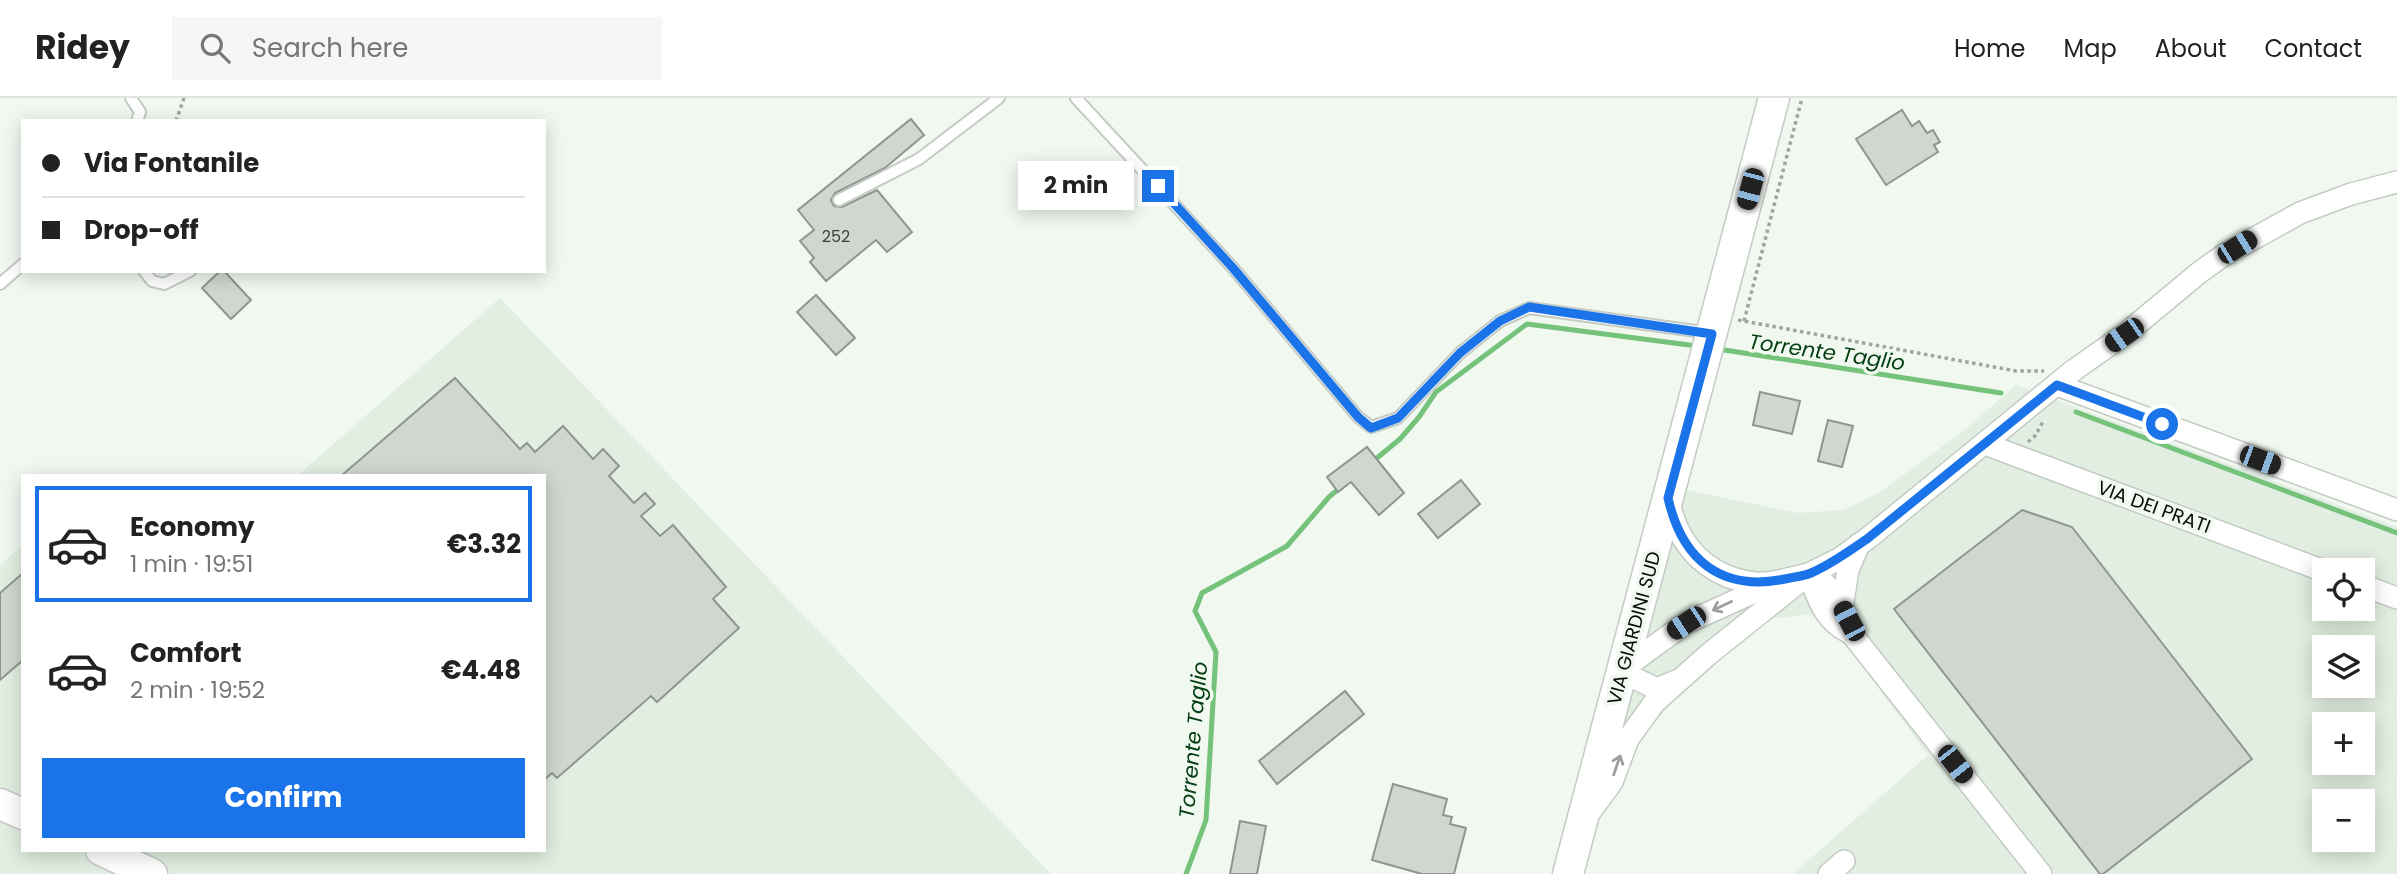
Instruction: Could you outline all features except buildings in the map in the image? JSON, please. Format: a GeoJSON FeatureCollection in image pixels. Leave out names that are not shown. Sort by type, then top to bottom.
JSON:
{"type":"FeatureCollection","features":[{"type":"Feature","properties":{"kind":"main road","name":"VIA GIARDINI SUD"},"geometry":{"type":"LineString","coordinates":[[1567,874],[1774,98]]}},
{"type":"Feature","properties":{"kind":"main road"},"geometry":{"type":"LineString","coordinates":[[0,804],[21,813]]}},
{"type":"Feature","properties":{"kind":"main road"},"geometry":{"type":"LineString","coordinates":[[105,852],[152,874]]}},
{"type":"Feature","properties":{"kind":"street"},"geometry":{"type":"LineString","coordinates":[[1582,822],[1612,782],[1628,739],[1654,703],[1775,601],[1810,574],[1839,559],[1859,544],[2200,272],[2251,238],[2300,213],[2351,194],[2397,182]]}},
{"type":"Feature","properties":{"kind":"street"},"geometry":{"type":"LineString","coordinates":[[2057,385],[2397,510]]}},
{"type":"Feature","properties":{"kind":"street","name":"VIA DEI PRATI"},"geometry":{"type":"LineString","coordinates":[[1985,444],[2312,566]]}},
{"type":"Feature","properties":{"kind":"street"},"geometry":{"type":"LineString","coordinates":[[1668,498],[1679,533],[1694,555],[1712,570],[1741,581],[1761,583],[1810,574]]}},
{"type":"Feature","properties":{"kind":"street"},"geometry":{"type":"LineString","coordinates":[[1832,609],[1859,544]]}},
{"type":"Feature","properties":{"kind":"street"},"geometry":{"type":"LineString","coordinates":[[1810,574],[1832,609],[1849,621],[1851,633],[2041,874]]}},
{"type":"Feature","properties":{"kind":"street"},"geometry":{"type":"LineString","coordinates":[[1677,681],[1657,689],[1634,678],[1624,668],[1686,623],[1785,579]]}},
{"type":"Feature","properties":{"kind":"street"},"geometry":{"type":"LineString","coordinates":[[2375,590],[2397,598]]}},
{"type":"Feature","properties":{"kind":"street"},"geometry":{"type":"LineString","coordinates":[[1775,601],[1795,601],[1832,609]]}},
{"type":"Feature","properties":{"kind":"lane"},"geometry":{"type":"LineString","coordinates":[[131,98],[140,112],[138,119]]}},
{"type":"Feature","properties":{"kind":"lane"},"geometry":{"type":"LineString","coordinates":[[839,200],[919,159],[999,98]]}},
{"type":"Feature","properties":{"kind":"lane"},"geometry":{"type":"LineString","coordinates":[[1076,98],[1233,268],[1358,417],[1371,428],[1398,418],[1460,353],[1500,321],[1529,307],[1710,342]]}},
{"type":"Feature","properties":{"kind":"lane"},"geometry":{"type":"LineString","coordinates":[[0,284],[21,266]]}},
{"type":"Feature","properties":{"kind":"lane"},"geometry":{"type":"LineString","coordinates":[[146,273],[152,281],[164,284],[186,273]]}},
{"type":"Feature","properties":{"kind":"path"},"geometry":{"type":"LineString","coordinates":[[177,119],[184,98]]}},
{"type":"Feature","properties":{"kind":"path"},"geometry":{"type":"LineString","coordinates":[[1802,98],[1744,321],[2016,371],[2074,370]]}},
{"type":"Feature","properties":{"kind":"shaded area"},"geometry":{"type":"Polygon","coordinates":[[[500,298],[1051,874],[0,874],[0,565],[21,547],[21,852],[546,852],[546,474],[299,474],[500,298]]]}},
{"type":"Feature","properties":{"kind":"shaded area"},"geometry":{"type":"Polygon","coordinates":[[[2016,385],[2397,527],[2397,874],[1793,874],[1928,755],[1844,641],[1809,614],[1770,619],[1679,693],[1640,741],[1593,742],[1656,484],[1798,513],[1844,510],[1880,492],[1962,432],[2016,385]]]}},
{"type":"Feature","properties":{"kind":"waterway","name":"Torrente Taglio"},"geometry":{"type":"LineString","coordinates":[[1371,463],[1400,439],[1436,392],[1527,324],[1697,346]]}},
{"type":"Feature","properties":{"kind":"waterway","name":"Torrente Taglio"},"geometry":{"type":"LineString","coordinates":[[1718,349],[2001,393]]}},
{"type":"Feature","properties":{"kind":"waterway","name":"Torrente Taglio"},"geometry":{"type":"LineString","coordinates":[[2076,412],[2397,533]]}},
{"type":"Feature","properties":{"kind":"waterway","name":"Torrente Taglio"},"geometry":{"type":"LineString","coordinates":[[1186,874],[1206,820],[1216,652],[1195,611],[1202,593],[1287,546],[1329,497],[1341,487]]}},
{"type":"Feature","properties":{"kind":"route"},"geometry":{"type":"LineString","coordinates":[[1158,186],[1233,268],[1358,417],[1371,428],[1398,418],[1460,353],[1500,321],[1529,307],[1712,334],[1668,498],[1672,518],[1688,548],[1712,570],[1741,581],[1761,583],[1810,574],[1839,559],[2057,385],[2162,424]]}}]}
